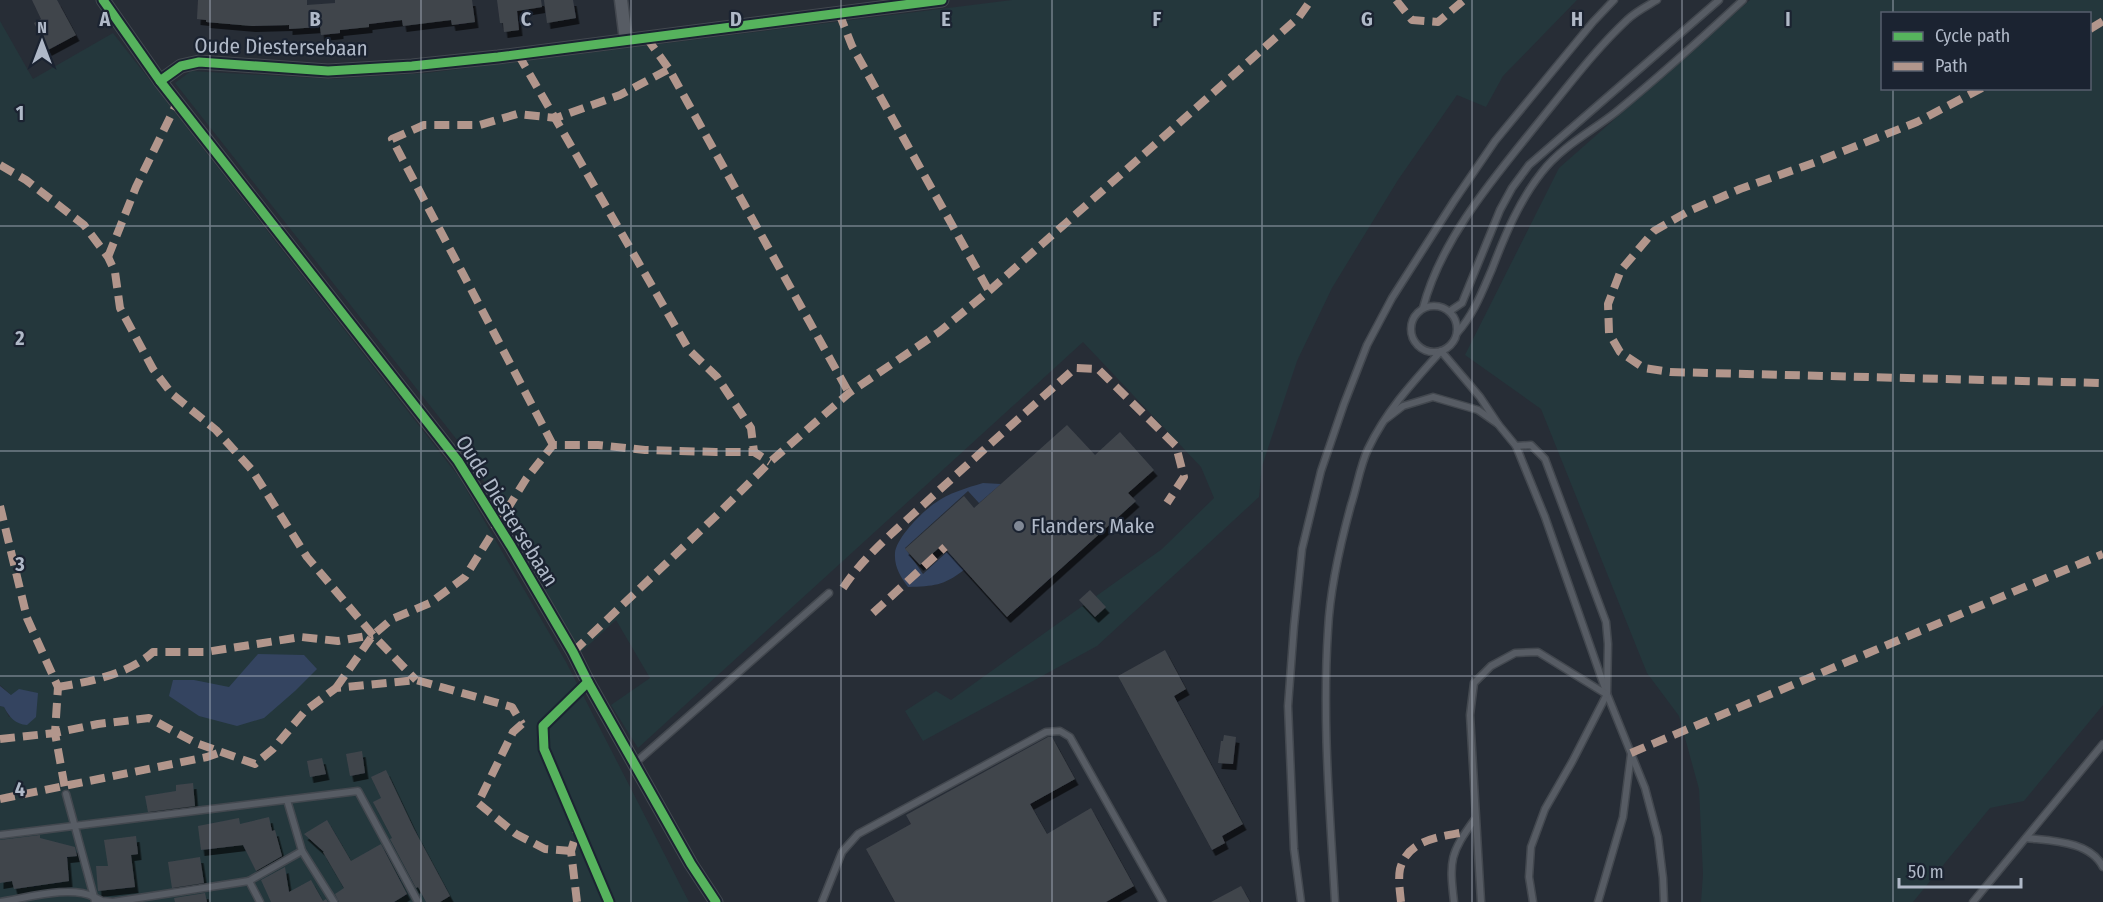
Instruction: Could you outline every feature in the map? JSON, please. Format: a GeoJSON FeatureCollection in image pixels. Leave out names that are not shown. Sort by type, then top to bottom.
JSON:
{"type":"FeatureCollection","features":[{"type":"Feature","properties":{"kind":"street","name":"Oude Diestersebaan"},"geometry":{"type":"LineString","coordinates":[[103,0],[160,81],[458,461],[550,614],[691,864],[716,902]]}},
{"type":"Feature","properties":{"kind":"street"},"geometry":{"type":"LineString","coordinates":[[621,0],[626,40]]}},
{"type":"Feature","properties":{"kind":"street","name":"Oude Diestersebaan"},"geometry":{"type":"LineString","coordinates":[[160,81],[181,66],[200,62],[328,71],[487,58],[942,0]]}},
{"type":"Feature","properties":{"kind":"lane"},"geometry":{"type":"LineString","coordinates":[[1301,902],[1294,849],[1290,786],[1288,706],[1291,660],[1302,549],[1321,471],[1340,415],[1367,345],[1392,298],[1454,201],[1495,141],[1593,22],[1614,0]]}},
{"type":"Feature","properties":{"kind":"lane"},"geometry":{"type":"LineString","coordinates":[[1657,0],[1628,18],[1593,56],[1474,204],[1440,264],[1428,290],[1423,308],[1413,319],[1411,327],[1414,341],[1426,350],[1441,351],[1480,397],[1516,446],[1545,517],[1607,694],[1645,788],[1658,837],[1664,902]]}},
{"type":"Feature","properties":{"kind":"lane"},"geometry":{"type":"LineString","coordinates":[[1450,311],[1462,303],[1500,210],[1512,188],[1529,165],[1719,0]]}},
{"type":"Feature","properties":{"kind":"lane"},"geometry":{"type":"LineString","coordinates":[[1335,902],[1328,788],[1326,681],[1328,628],[1344,532],[1367,451],[1381,424],[1401,394],[1441,351],[1452,344],[1457,333],[1468,321],[1480,299],[1511,221],[1526,192],[1544,169],[1635,97],[1743,0]]}},
{"type":"Feature","properties":{"kind":"lane"},"geometry":{"type":"LineString","coordinates":[[1423,308],[1437,306],[1450,311],[1457,325],[1457,333]]}},
{"type":"Feature","properties":{"kind":"lane"},"geometry":{"type":"LineString","coordinates":[[1381,424],[1403,406],[1433,396],[1478,410],[1498,424]]}},
{"type":"Feature","properties":{"kind":"lane"},"geometry":{"type":"LineString","coordinates":[[1516,446],[1531,445],[1545,459],[1606,622],[1608,644],[1607,694],[1545,809],[1531,847],[1529,877],[1533,902]]}},
{"type":"Feature","properties":{"kind":"lane"},"geometry":{"type":"LineString","coordinates":[[634,764],[829,593]]}},
{"type":"Feature","properties":{"kind":"lane"},"geometry":{"type":"LineString","coordinates":[[1481,902],[1470,715],[1474,683],[1491,666],[1515,653],[1538,652],[1607,694]]}},
{"type":"Feature","properties":{"kind":"lane"},"geometry":{"type":"LineString","coordinates":[[822,902],[842,852],[858,834],[1046,732],[1060,731],[1070,736],[1162,902]]}},
{"type":"Feature","properties":{"kind":"lane"},"geometry":{"type":"LineString","coordinates":[[1973,902],[2103,744]]}},
{"type":"Feature","properties":{"kind":"lane"},"geometry":{"type":"LineString","coordinates":[[1599,902],[1623,816],[1631,753]]}},
{"type":"Feature","properties":{"kind":"lane"},"geometry":{"type":"LineString","coordinates":[[0,836],[358,791],[418,902]]}},
{"type":"Feature","properties":{"kind":"lane"},"geometry":{"type":"LineString","coordinates":[[66,794],[95,900]]}},
{"type":"Feature","properties":{"kind":"lane"},"geometry":{"type":"LineString","coordinates":[[287,800],[302,851],[334,902]]}},
{"type":"Feature","properties":{"kind":"lane"},"geometry":{"type":"LineString","coordinates":[[1454,902],[1450,869],[1457,844],[1476,818]]}},
{"type":"Feature","properties":{"kind":"lane"},"geometry":{"type":"LineString","coordinates":[[2026,838],[2080,847],[2098,857],[2103,867]]}},
{"type":"Feature","properties":{"kind":"lane"},"geometry":{"type":"LineString","coordinates":[[0,902],[84,892],[95,900],[113,902],[249,881],[302,851]]}},
{"type":"Feature","properties":{"kind":"lane"},"geometry":{"type":"LineString","coordinates":[[249,881],[260,902]]}},
{"type":"Feature","properties":{"kind":"green space"},"geometry":{"type":"Polygon","coordinates":[[[1012,0],[1577,0],[1503,76],[1486,107],[1457,95],[1398,180],[1332,288],[1297,361],[1262,466],[1259,497],[1097,646],[923,741],[905,711],[936,691],[951,700],[1162,549],[1214,498],[1201,467],[1083,342],[638,748],[611,705],[650,678],[616,620],[580,653],[469,455],[175,83],[191,71],[332,79],[427,73],[1012,0]]]}},
{"type":"Feature","properties":{"kind":"green space"},"geometry":{"type":"Polygon","coordinates":[[[1750,0],[2103,0],[2103,705],[2024,801],[1990,808],[1913,902],[1701,902],[1703,874],[1699,789],[1679,716],[1647,673],[1541,409],[1465,355],[1559,168],[1750,0]]]}},
{"type":"Feature","properties":{"kind":"green space"},"geometry":{"type":"Polygon","coordinates":[[[0,21],[33,79],[113,33],[459,477],[566,662],[689,902],[0,902],[0,706],[4,707],[9,717],[38,694],[29,691],[11,695],[0,685],[0,21]]]}},
{"type":"Feature","properties":{"kind":"water"},"geometry":{"type":"Polygon","coordinates":[[[983,483],[1001,484],[979,503],[968,491],[905,548],[923,574],[948,551],[964,570],[938,584],[908,587],[895,558],[897,547],[905,533],[924,512],[940,499],[983,483]]]}},
{"type":"Feature","properties":{"kind":"water"},"geometry":{"type":"Polygon","coordinates":[[[258,654],[304,655],[317,669],[264,718],[237,726],[199,716],[169,696],[173,680],[194,680],[229,687],[258,654]]]}},
{"type":"Feature","properties":{"kind":"water"},"geometry":{"type":"Polygon","coordinates":[[[0,686],[11,695],[19,689],[38,693],[36,717],[27,725],[13,720],[4,707],[0,706],[0,686]]]}},
{"type":"Feature","properties":{"kind":"building"},"geometry":{"type":"Polygon","coordinates":[[[32,0],[57,0],[76,35],[48,50],[34,23],[41,19],[32,0]]]}},
{"type":"Feature","properties":{"kind":"building"},"geometry":{"type":"Polygon","coordinates":[[[198,0],[307,0],[307,5],[335,3],[335,0],[472,0],[475,22],[452,25],[451,20],[403,26],[402,20],[369,24],[369,27],[340,30],[340,33],[321,35],[320,27],[289,29],[289,25],[252,26],[206,22],[206,20],[197,19],[198,0]]]}},
{"type":"Feature","properties":{"kind":"building"},"geometry":{"type":"Polygon","coordinates":[[[497,0],[541,0],[542,7],[517,11],[519,30],[504,32],[503,23],[500,23],[497,0]]]}},
{"type":"Feature","properties":{"kind":"building"},"geometry":{"type":"Polygon","coordinates":[[[544,0],[573,0],[576,18],[547,23],[544,0]]]}},
{"type":"Feature","properties":{"kind":"building","name":"Flanders Make"},"geometry":{"type":"Polygon","coordinates":[[[1067,425],[1095,455],[1120,432],[1154,470],[1128,493],[1136,501],[1007,617],[942,545],[920,565],[905,549],[964,496],[974,508],[1067,425]]]}},
{"type":"Feature","properties":{"kind":"building"},"geometry":{"type":"Polygon","coordinates":[[[1090,590],[1106,607],[1095,617],[1079,600],[1090,590]]]}},
{"type":"Feature","properties":{"kind":"building"},"geometry":{"type":"Polygon","coordinates":[[[1165,650],[1186,689],[1174,696],[1243,824],[1222,836],[1225,843],[1212,850],[1118,676],[1165,650]]]}},
{"type":"Feature","properties":{"kind":"building"},"geometry":{"type":"Polygon","coordinates":[[[1224,735],[1236,737],[1233,764],[1218,763],[1224,735]]]}},
{"type":"Feature","properties":{"kind":"building"},"geometry":{"type":"Polygon","coordinates":[[[1048,737],[1052,737],[1075,779],[1030,804],[1047,834],[1091,808],[1134,886],[1106,902],[895,902],[866,849],[911,824],[906,815],[1048,737]]]}},
{"type":"Feature","properties":{"kind":"building"},"geometry":{"type":"Polygon","coordinates":[[[362,751],[365,773],[350,776],[346,754],[362,751]]]}},
{"type":"Feature","properties":{"kind":"building"},"geometry":{"type":"Polygon","coordinates":[[[322,758],[326,774],[310,777],[307,761],[322,758]]]}},
{"type":"Feature","properties":{"kind":"building"},"geometry":{"type":"Polygon","coordinates":[[[386,770],[450,896],[440,902],[426,902],[418,887],[416,888],[373,802],[381,798],[371,777],[386,770]]]}},
{"type":"Feature","properties":{"kind":"building"},"geometry":{"type":"Polygon","coordinates":[[[193,783],[195,806],[148,812],[145,796],[176,791],[176,785],[193,783]]]}},
{"type":"Feature","properties":{"kind":"building"},"geometry":{"type":"Polygon","coordinates":[[[269,817],[282,856],[256,871],[243,845],[201,850],[198,826],[239,818],[240,824],[269,817]]]}},
{"type":"Feature","properties":{"kind":"building"},"geometry":{"type":"Polygon","coordinates":[[[327,820],[351,861],[381,844],[407,894],[394,902],[339,902],[335,894],[344,888],[324,852],[304,834],[327,820]]]}},
{"type":"Feature","properties":{"kind":"building"},"geometry":{"type":"Polygon","coordinates":[[[40,835],[40,838],[75,847],[77,856],[67,857],[69,881],[14,889],[12,881],[0,883],[0,840],[40,835]]]}},
{"type":"Feature","properties":{"kind":"building"},"geometry":{"type":"Polygon","coordinates":[[[136,836],[138,854],[131,855],[135,887],[98,891],[96,866],[108,866],[104,840],[136,836]]]}},
{"type":"Feature","properties":{"kind":"building"},"geometry":{"type":"Polygon","coordinates":[[[200,857],[204,883],[172,888],[168,862],[200,857]]]}},
{"type":"Feature","properties":{"kind":"building"},"geometry":{"type":"Polygon","coordinates":[[[285,867],[289,892],[311,880],[323,901],[326,899],[328,902],[271,902],[261,880],[285,867]]]}},
{"type":"Feature","properties":{"kind":"building"},"geometry":{"type":"Polygon","coordinates":[[[1241,886],[1250,902],[1211,902],[1241,886]]]}},
{"type":"Feature","properties":{"kind":"building"},"geometry":{"type":"Polygon","coordinates":[[[205,893],[207,902],[175,902],[174,898],[205,893]]]}},
{"type":"Feature","properties":{"kind":"marked path"},"geometry":{"type":"LineString","coordinates":[[573,652],[770,462],[849,393],[939,332],[989,291],[1299,17],[1311,0]]}},
{"type":"Feature","properties":{"kind":"marked path"},"geometry":{"type":"LineString","coordinates":[[1396,0],[1412,20],[1438,22],[1464,0]]}},
{"type":"Feature","properties":{"kind":"marked path"},"geometry":{"type":"LineString","coordinates":[[839,13],[852,46],[989,291]]}},
{"type":"Feature","properties":{"kind":"marked path"},"geometry":{"type":"LineString","coordinates":[[2091,28],[2103,21]]}},
{"type":"Feature","properties":{"kind":"marked path"},"geometry":{"type":"LineString","coordinates":[[646,37],[669,69],[849,393]]}},
{"type":"Feature","properties":{"kind":"marked path"},"geometry":{"type":"LineString","coordinates":[[518,54],[689,350],[717,377],[751,428],[754,452]]}},
{"type":"Feature","properties":{"kind":"marked path"},"geometry":{"type":"LineString","coordinates":[[553,445],[392,139],[424,125],[480,125],[517,114],[556,118],[620,95],[669,69]]}},
{"type":"Feature","properties":{"kind":"marked path"},"geometry":{"type":"LineString","coordinates":[[1978,90],[1917,122],[1740,189],[1689,211],[1654,231],[1621,270],[1608,304],[1609,333],[1620,352],[1644,368],[1670,372],[2103,383]]}},
{"type":"Feature","properties":{"kind":"marked path"},"geometry":{"type":"LineString","coordinates":[[108,257],[136,187],[177,103]]}},
{"type":"Feature","properties":{"kind":"marked path"},"geometry":{"type":"LineString","coordinates":[[0,165],[26,180],[84,225],[108,257],[115,272],[120,308],[153,369],[172,394],[216,430],[252,470],[307,557],[373,635],[416,680]]}},
{"type":"Feature","properties":{"kind":"marked path"},"geometry":{"type":"LineString","coordinates":[[843,588],[880,544],[1075,368],[1098,369],[1176,446],[1184,477],[1167,503]]}},
{"type":"Feature","properties":{"kind":"marked path"},"geometry":{"type":"LineString","coordinates":[[336,688],[373,635],[392,619],[430,603],[465,577],[526,479],[553,445],[754,452],[770,462]]}},
{"type":"Feature","properties":{"kind":"marked path"},"geometry":{"type":"LineString","coordinates":[[0,506],[27,618],[58,687],[55,733],[66,794]]}},
{"type":"Feature","properties":{"kind":"marked path"},"geometry":{"type":"LineString","coordinates":[[873,613],[945,547]]}},
{"type":"Feature","properties":{"kind":"marked path"},"geometry":{"type":"LineString","coordinates":[[1631,753],[2103,554]]}},
{"type":"Feature","properties":{"kind":"marked path"},"geometry":{"type":"LineString","coordinates":[[58,687],[95,680],[121,671],[153,652],[206,652],[301,637],[338,641],[373,635]]}},
{"type":"Feature","properties":{"kind":"marked path"},"geometry":{"type":"LineString","coordinates":[[0,739],[149,718],[196,743],[255,764],[273,749],[305,711],[336,688],[416,680],[512,707],[522,724]]}},
{"type":"Feature","properties":{"kind":"marked path"},"geometry":{"type":"LineString","coordinates":[[522,724],[513,732],[478,803],[516,834],[545,849],[571,851]]}},
{"type":"Feature","properties":{"kind":"marked path"},"geometry":{"type":"LineString","coordinates":[[0,799],[207,757],[221,752]]}},
{"type":"Feature","properties":{"kind":"marked path"},"geometry":{"type":"LineString","coordinates":[[577,902],[571,851],[578,828]]}},
{"type":"Feature","properties":{"kind":"marked path"},"geometry":{"type":"LineString","coordinates":[[1401,902],[1400,869],[1410,851],[1426,841],[1465,832]]}},
{"type":"Feature","properties":{"kind":"cycle path"},"geometry":{"type":"LineString","coordinates":[[103,0],[160,81],[458,461],[511,546],[691,864],[716,902]]}},
{"type":"Feature","properties":{"kind":"cycle path"},"geometry":{"type":"LineString","coordinates":[[160,81],[181,66],[199,62],[328,71],[412,66],[942,0]]}},
{"type":"Feature","properties":{"kind":"cycle path"},"geometry":{"type":"LineString","coordinates":[[588,682],[543,726],[544,749],[609,902]]}},
{"type":"Feature","properties":{"kind":"place","name":"Flanders Make"},"geometry":{"type":"Point","coordinates":[1019,526]}}]}
